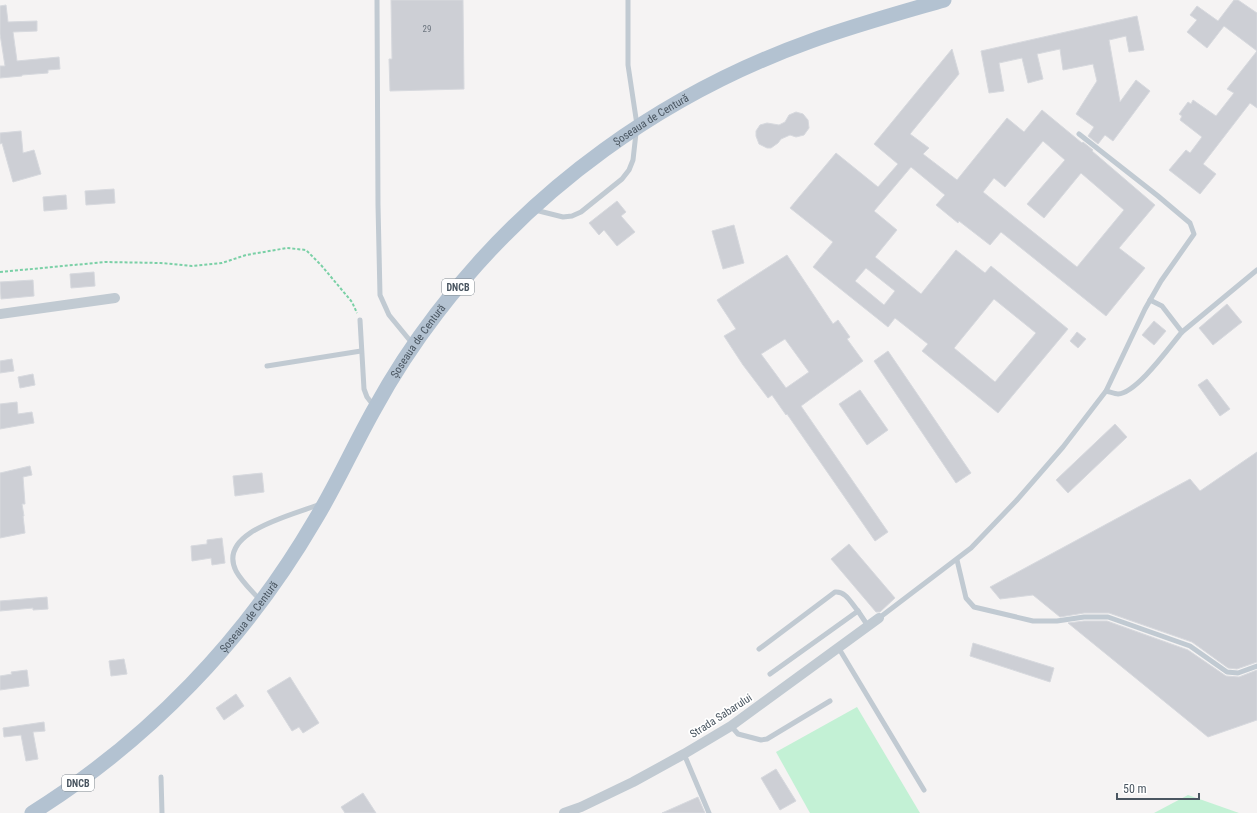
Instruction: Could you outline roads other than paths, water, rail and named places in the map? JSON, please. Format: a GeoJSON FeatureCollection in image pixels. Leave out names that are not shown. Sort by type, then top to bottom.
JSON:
{"type":"FeatureCollection","features":[{"type":"Feature","properties":{"kind":"main road","name":"Șoseaua de Centură"},"geometry":{"type":"LineString","coordinates":[[32,813],[77,783],[122,749],[161,715],[214,660],[262,602],[298,550],[326,502],[375,408],[414,345],[463,280],[501,239],[532,209],[598,154],[637,127],[699,90],[766,59],[808,42],[862,23],[944,0]]}},
{"type":"Feature","properties":{"kind":"street"},"geometry":{"type":"LineString","coordinates":[[0,314],[115,298]]}},
{"type":"Feature","properties":{"kind":"street","name":"Strada Sabarului"},"geometry":{"type":"LineString","coordinates":[[564,813],[634,782],[731,726],[879,618]]}},
{"type":"Feature","properties":{"kind":"lane"},"geometry":{"type":"LineString","coordinates":[[377,0],[380,295],[389,314],[414,345]]}},
{"type":"Feature","properties":{"kind":"lane"},"geometry":{"type":"LineString","coordinates":[[532,209],[563,217],[572,216],[581,212],[622,179],[629,170],[633,160],[637,127],[628,65],[628,0]]}},
{"type":"Feature","properties":{"kind":"lane"},"geometry":{"type":"LineString","coordinates":[[879,618],[971,548],[1022,494],[1063,447],[1106,391],[1150,300],[1161,281],[1194,234],[1190,223],[1079,134]]}},
{"type":"Feature","properties":{"kind":"lane"},"geometry":{"type":"LineString","coordinates":[[1106,391],[1119,394],[1135,387],[1182,332],[1257,270]]}},
{"type":"Feature","properties":{"kind":"lane"},"geometry":{"type":"LineString","coordinates":[[1150,300],[1162,306],[1182,332]]}},
{"type":"Feature","properties":{"kind":"lane"},"geometry":{"type":"LineString","coordinates":[[360,320],[364,389],[367,397],[375,408]]}},
{"type":"Feature","properties":{"kind":"lane"},"geometry":{"type":"LineString","coordinates":[[267,366],[361,351]]}},
{"type":"Feature","properties":{"kind":"lane"},"geometry":{"type":"LineString","coordinates":[[262,602],[236,571],[233,560],[234,551],[238,543],[249,533],[269,523],[326,502]]}},
{"type":"Feature","properties":{"kind":"lane"},"geometry":{"type":"LineString","coordinates":[[957,560],[966,598],[974,607],[1033,621],[1057,621],[1084,617],[1108,617],[1190,646],[1227,672],[1238,673],[1257,666]]}},
{"type":"Feature","properties":{"kind":"lane"},"geometry":{"type":"LineString","coordinates":[[759,649],[835,592],[845,594],[868,626]]}},
{"type":"Feature","properties":{"kind":"lane"},"geometry":{"type":"LineString","coordinates":[[770,674],[858,611]]}},
{"type":"Feature","properties":{"kind":"lane"},"geometry":{"type":"LineString","coordinates":[[838,647],[924,790]]}},
{"type":"Feature","properties":{"kind":"lane"},"geometry":{"type":"LineString","coordinates":[[731,726],[738,734],[761,740],[767,739],[830,701]]}},
{"type":"Feature","properties":{"kind":"lane"},"geometry":{"type":"LineString","coordinates":[[684,754],[709,813]]}},
{"type":"Feature","properties":{"kind":"lane"},"geometry":{"type":"LineString","coordinates":[[161,777],[162,813]]}}]}
